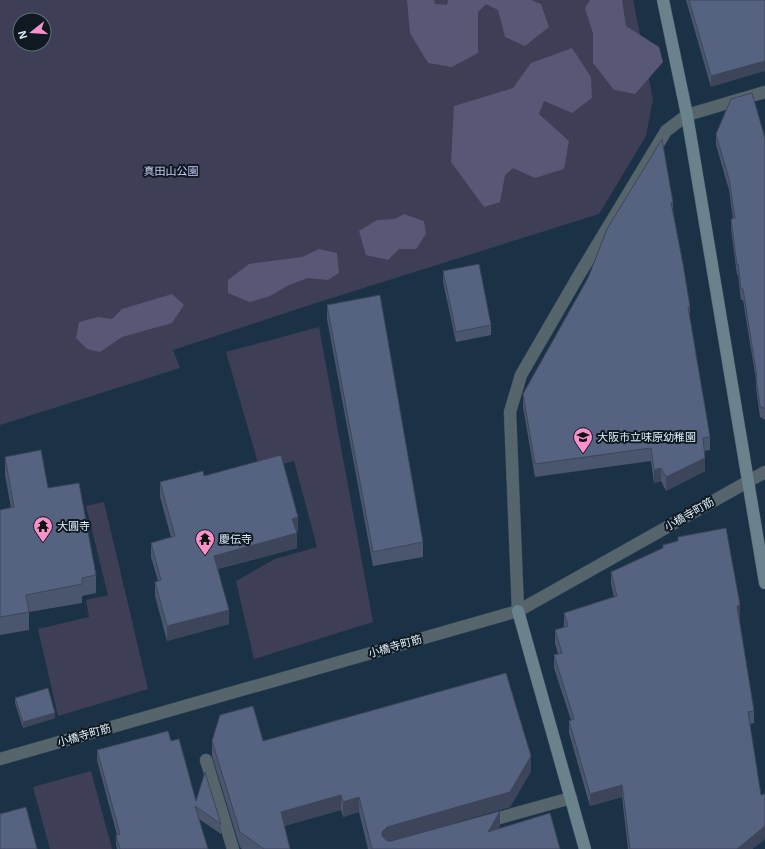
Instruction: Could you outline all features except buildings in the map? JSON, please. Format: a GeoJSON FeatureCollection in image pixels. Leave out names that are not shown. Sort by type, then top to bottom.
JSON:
{"type":"FeatureCollection","features":[{"type":"Feature","properties":{"kind":"street"},"geometry":{"type":"LineString","coordinates":[[663,0],[687,114],[765,583]]}},
{"type":"Feature","properties":{"kind":"street"},"geometry":{"type":"LineString","coordinates":[[585,849],[518,611],[510,412],[522,375],[578,275],[666,131],[687,114],[765,92]]}},
{"type":"Feature","properties":{"kind":"street","name":"小橋寺町筋"},"geometry":{"type":"LineString","coordinates":[[0,759],[518,611],[765,472]]}},
{"type":"Feature","properties":{"kind":"street"},"geometry":{"type":"LineString","coordinates":[[206,760],[233,849]]}},
{"type":"Feature","properties":{"kind":"street"},"geometry":{"type":"LineString","coordinates":[[472,825],[571,798]]}},
{"type":"Feature","properties":{"kind":"green space","name":"真田山公園"},"geometry":{"type":"Polygon","coordinates":[[[0,0],[633,0],[653,99],[646,136],[599,214],[316,303],[173,350],[180,368],[0,425],[0,0]]]}},
{"type":"Feature","properties":{"kind":"green space"},"geometry":{"type":"Polygon","coordinates":[[[319,327],[373,622],[254,659],[236,581],[275,559],[317,547],[294,461],[260,470],[226,352],[319,327]]]}},
{"type":"Feature","properties":{"kind":"green space"},"geometry":{"type":"Polygon","coordinates":[[[104,502],[148,689],[58,716],[38,629],[89,617],[86,600],[108,595],[86,506],[104,502]]]}},
{"type":"Feature","properties":{"kind":"green space"},"geometry":{"type":"Polygon","coordinates":[[[91,771],[112,849],[50,849],[33,787],[91,771]]]}},
{"type":"Feature","properties":{"kind":"shaded area"},"geometry":{"type":"Polygon","coordinates":[[[407,0],[434,0],[435,4],[447,5],[448,0],[531,0],[541,4],[549,27],[525,46],[505,37],[498,10],[486,4],[478,12],[478,53],[452,67],[428,63],[410,33],[407,0]]]}},
{"type":"Feature","properties":{"kind":"shaded area"},"geometry":{"type":"Polygon","coordinates":[[[590,0],[622,0],[626,26],[659,47],[663,62],[635,94],[614,90],[593,63],[593,34],[585,8],[590,0]]]}},
{"type":"Feature","properties":{"kind":"shaded area"},"geometry":{"type":"Polygon","coordinates":[[[572,48],[591,77],[592,98],[572,113],[544,101],[539,114],[569,141],[564,169],[535,178],[513,168],[505,175],[500,202],[484,207],[451,162],[454,106],[513,88],[531,63],[572,48]]]}},
{"type":"Feature","properties":{"kind":"shaded area"},"geometry":{"type":"Polygon","coordinates":[[[404,214],[424,221],[426,234],[416,249],[399,249],[388,260],[366,255],[359,231],[377,220],[395,219],[404,214]]]}},
{"type":"Feature","properties":{"kind":"shaded area"},"geometry":{"type":"Polygon","coordinates":[[[319,249],[337,253],[339,273],[328,280],[308,278],[289,285],[270,296],[250,302],[228,293],[228,280],[249,264],[302,257],[319,249]]]}},
{"type":"Feature","properties":{"kind":"shaded area"},"geometry":{"type":"Polygon","coordinates":[[[172,294],[184,305],[172,323],[122,337],[100,352],[87,349],[76,338],[79,322],[98,317],[112,319],[122,309],[172,294]]]}},
{"type":"Feature","properties":{"kind":"place","name":"大阪市立味原幼稚園"},"geometry":{"type":"Point","coordinates":[583,454]}},
{"type":"Feature","properties":{"kind":"place","name":"大圓寺"},"geometry":{"type":"Point","coordinates":[43,543]}},
{"type":"Feature","properties":{"kind":"place","name":"慶伝寺"},"geometry":{"type":"Point","coordinates":[205,556]}}]}
